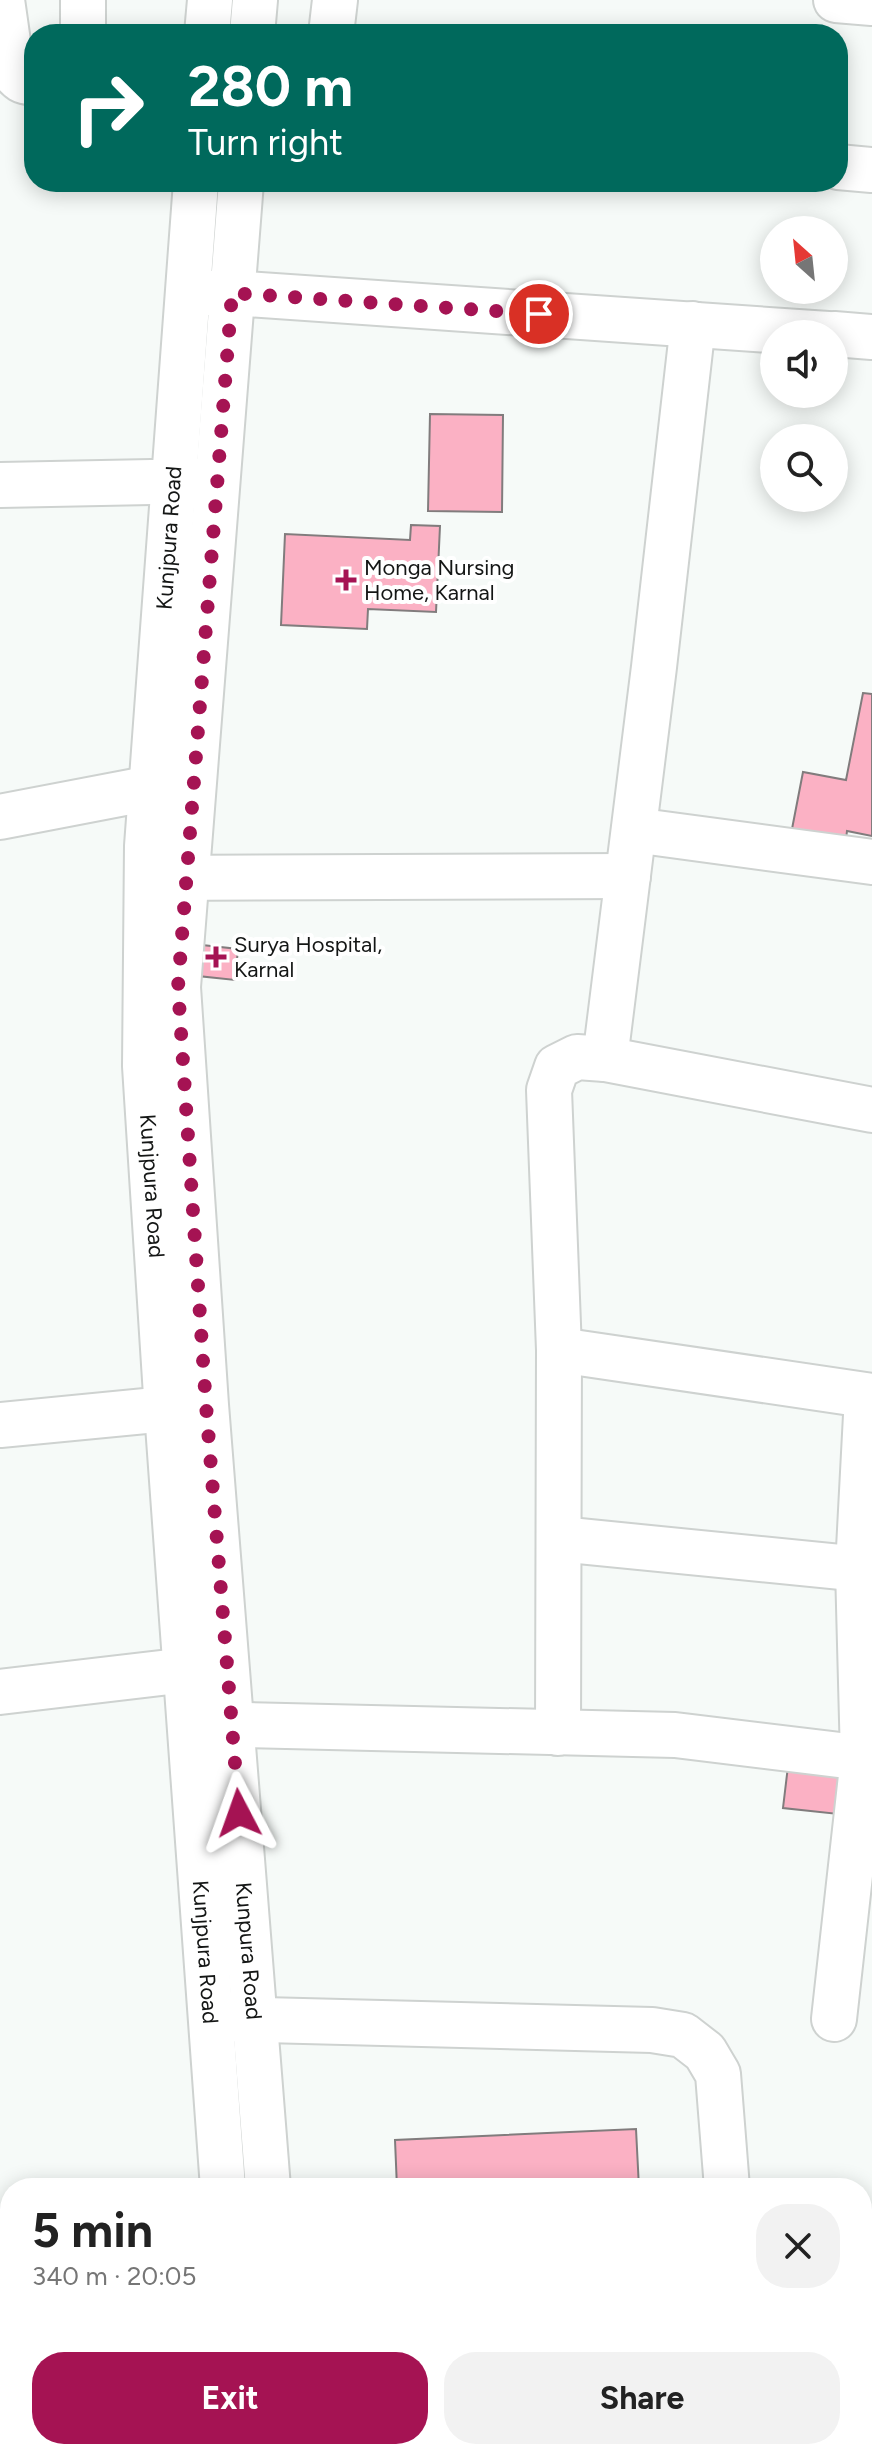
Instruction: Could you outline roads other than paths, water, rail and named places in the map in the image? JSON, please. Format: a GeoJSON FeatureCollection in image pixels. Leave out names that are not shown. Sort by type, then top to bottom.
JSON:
{"type":"FeatureCollection","features":[{"type":"Feature","properties":{"kind":"street"},"geometry":{"type":"LineString","coordinates":[[2,0],[12,70],[17,78],[24,81]]}},
{"type":"Feature","properties":{"kind":"street"},"geometry":{"type":"LineString","coordinates":[[83,0],[83,24]]}},
{"type":"Feature","properties":{"kind":"street"},"geometry":{"type":"LineString","coordinates":[[208,24],[210,0]]}},
{"type":"Feature","properties":{"kind":"street"},"geometry":{"type":"LineString","coordinates":[[253,24],[255,0]]}},
{"type":"Feature","properties":{"kind":"street"},"geometry":{"type":"LineString","coordinates":[[332,24],[335,0]]}},
{"type":"Feature","properties":{"kind":"street"},"geometry":{"type":"LineString","coordinates":[[836,0],[872,3]]}},
{"type":"Feature","properties":{"kind":"street"},"geometry":{"type":"LineString","coordinates":[[848,168],[872,170]]}},
{"type":"Feature","properties":{"kind":"street","name":"Kunjpura Road"},"geometry":{"type":"LineString","coordinates":[[195,192],[151,788],[166,878],[145,1066],[186,1406],[210,1724],[211,2019],[222,2178]]}},
{"type":"Feature","properties":{"kind":"street"},"geometry":{"type":"LineString","coordinates":[[240,192],[217,481],[166,878],[628,876]]}},
{"type":"Feature","properties":{"kind":"street"},"geometry":{"type":"LineString","coordinates":[[188,293],[232,293],[760,329]]}},
{"type":"Feature","properties":{"kind":"street"},"geometry":{"type":"LineString","coordinates":[[605,1059],[693,324]]}},
{"type":"Feature","properties":{"kind":"street"},"geometry":{"type":"LineString","coordinates":[[848,335],[872,337]]}},
{"type":"Feature","properties":{"kind":"street"},"geometry":{"type":"LineString","coordinates":[[0,485],[217,481]]}},
{"type":"Feature","properties":{"kind":"street"},"geometry":{"type":"LineString","coordinates":[[0,817],[151,788]]}},
{"type":"Feature","properties":{"kind":"street"},"geometry":{"type":"LineString","coordinates":[[634,830],[872,862]]}},
{"type":"Feature","properties":{"kind":"street"},"geometry":{"type":"LineString","coordinates":[[558,1733],[559,1350],[549,1090],[557,1067],[577,1057],[605,1059],[872,1110]]}},
{"type":"Feature","properties":{"kind":"street"},"geometry":{"type":"LineString","coordinates":[[559,1350],[869,1396],[865,1569],[868,1758],[834,2019]]}},
{"type":"Feature","properties":{"kind":"street"},"geometry":{"type":"LineString","coordinates":[[0,1425],[186,1406]]}},
{"type":"Feature","properties":{"kind":"street"},"geometry":{"type":"LineString","coordinates":[[559,1539],[865,1569]]}},
{"type":"Feature","properties":{"kind":"street"},"geometry":{"type":"LineString","coordinates":[[0,1692],[206,1668]]}},
{"type":"Feature","properties":{"kind":"street"},"geometry":{"type":"LineString","coordinates":[[210,1724],[675,1735],[868,1758]]}},
{"type":"Feature","properties":{"kind":"street","name":"Kunpura Road"},"geometry":{"type":"LineString","coordinates":[[210,1724],[255,2019],[267,2178]]}},
{"type":"Feature","properties":{"kind":"street"},"geometry":{"type":"LineString","coordinates":[[211,2019],[652,2030],[683,2035],[705,2052],[718,2074],[726,2178]]}},
{"type":"Feature","properties":{"kind":"place","name":"Monga Nursing Home, Karnal"},"geometry":{"type":"Point","coordinates":[346,580]}},
{"type":"Feature","properties":{"kind":"place","name":"Surya Hospital, Karnal"},"geometry":{"type":"Point","coordinates":[216,957]}}]}
